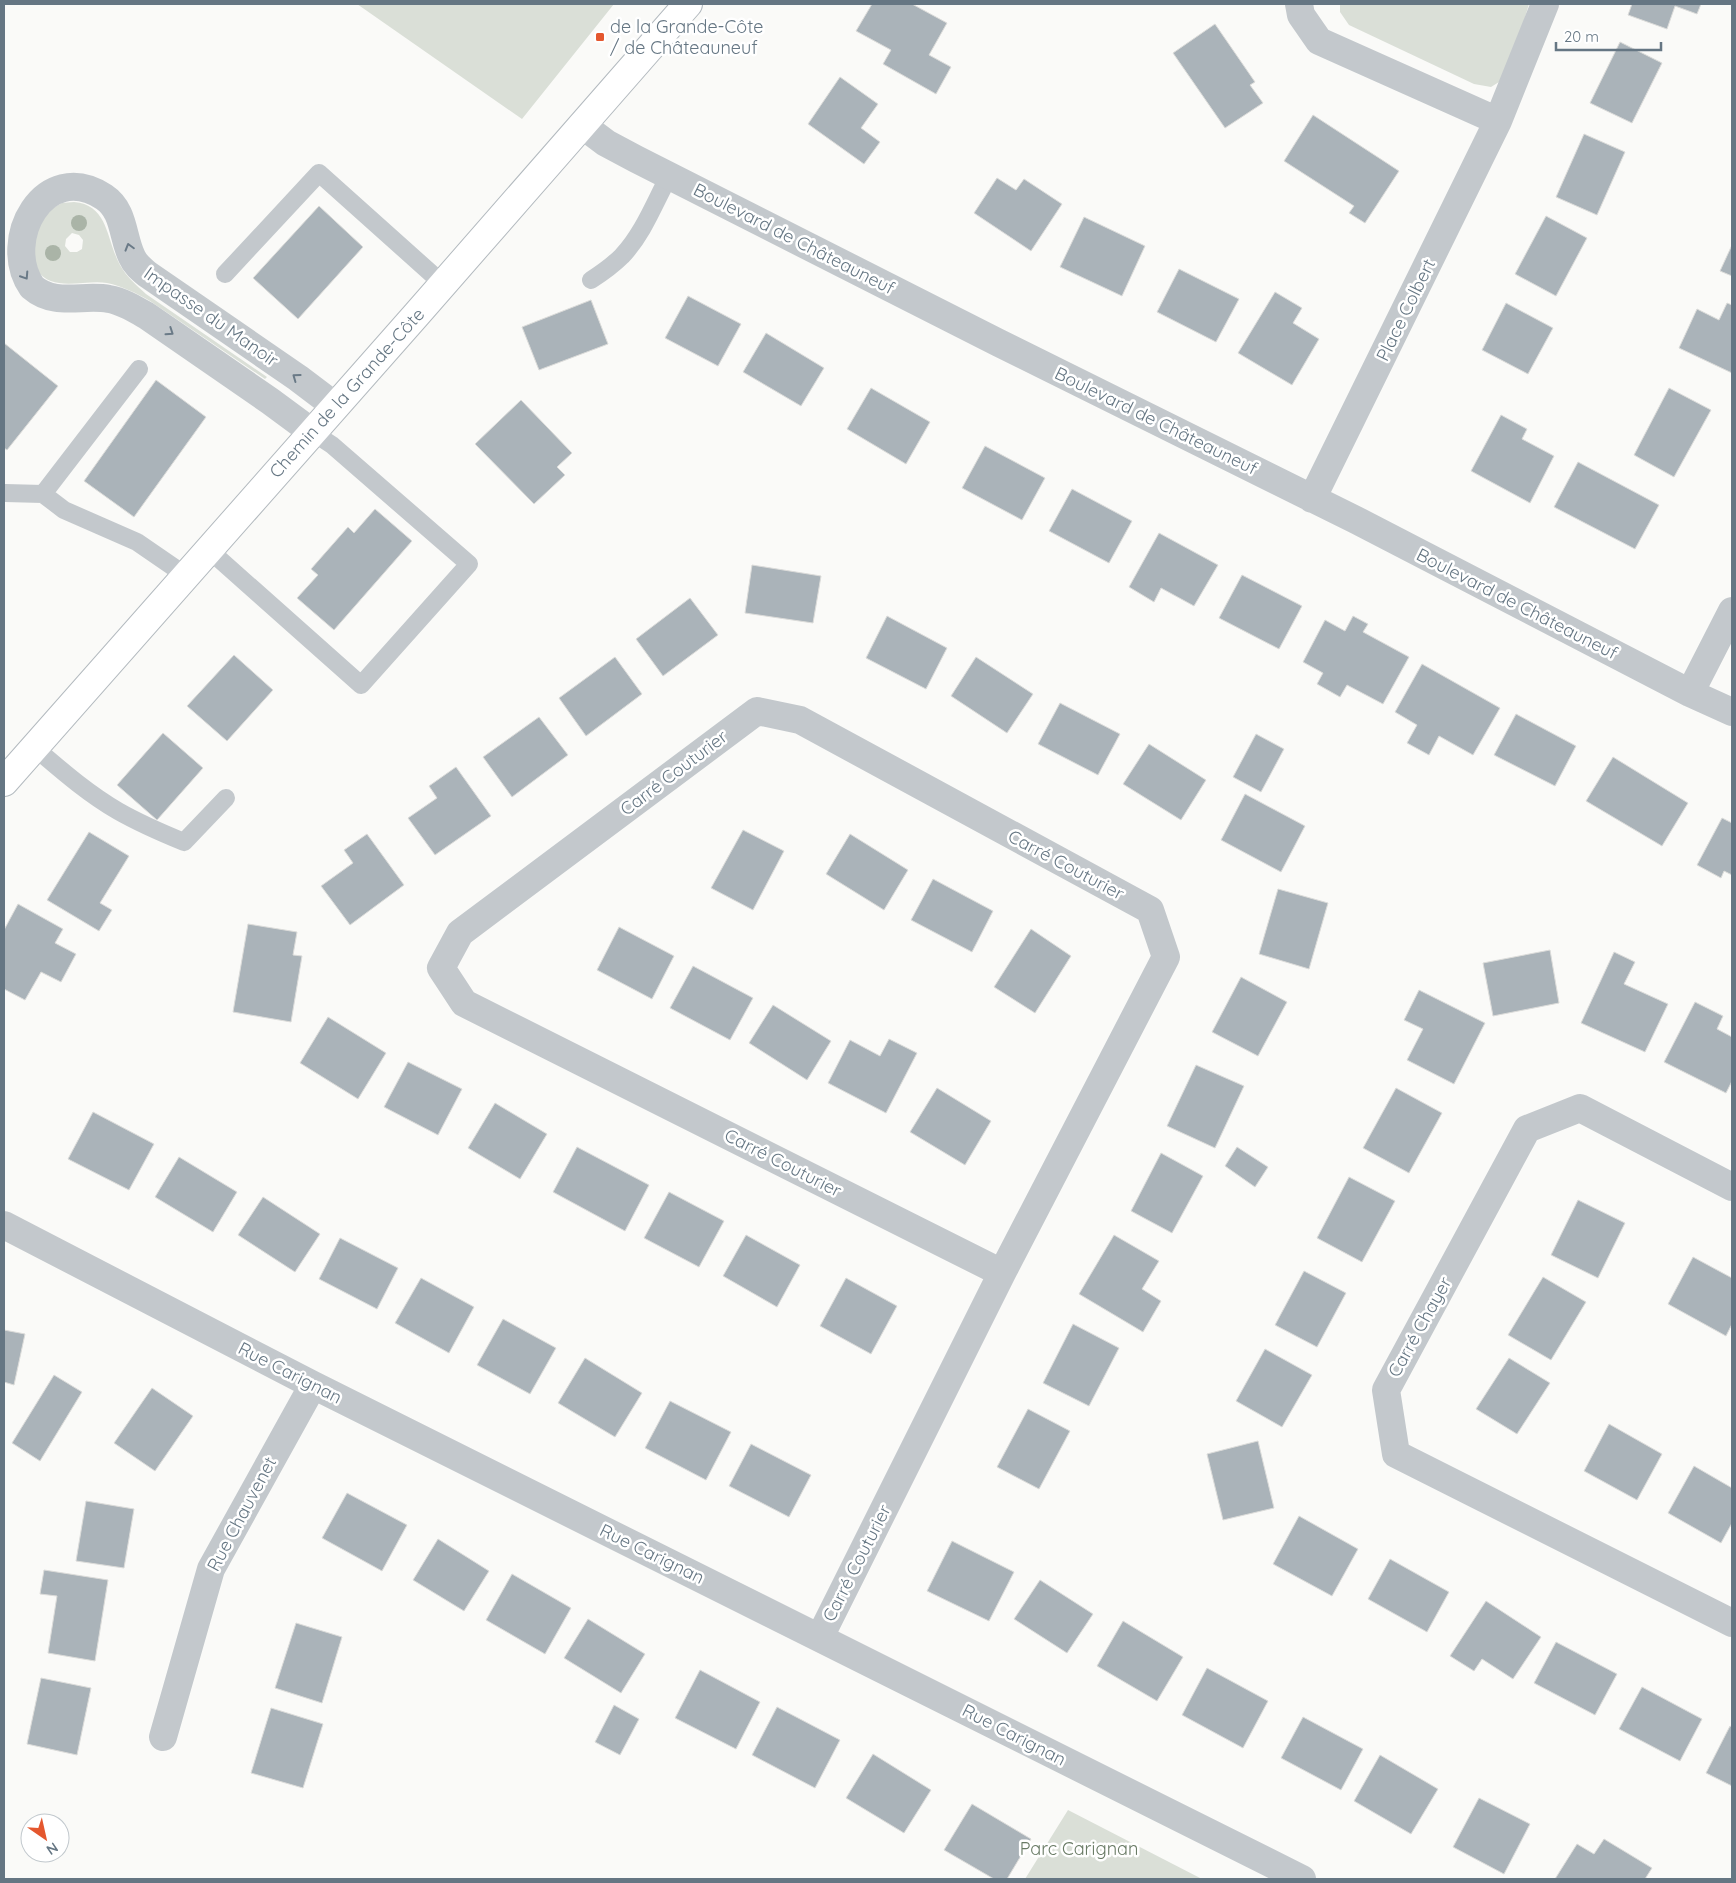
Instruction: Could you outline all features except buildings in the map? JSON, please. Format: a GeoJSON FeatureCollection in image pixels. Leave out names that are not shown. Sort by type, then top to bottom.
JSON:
{"type":"FeatureCollection","features":[{"type":"Feature","properties":{"kind":"main road","name":"Chemin de la Grande-Côte"},"geometry":{"type":"LineString","coordinates":[[4,782],[688,4]]}},
{"type":"Feature","properties":{"kind":"street"},"geometry":{"type":"LineString","coordinates":[[1299,4],[1301,15],[1319,41],[1498,121]]}},
{"type":"Feature","properties":{"kind":"street","name":"Place Colbert"},"geometry":{"type":"LineString","coordinates":[[1312,499],[1498,121],[1545,4]]}},
{"type":"Feature","properties":{"kind":"street","name":"Boulevard de Châteauneuf"},"geometry":{"type":"LineString","coordinates":[[582,125],[606,143],[669,176],[1008,348],[1312,499],[1690,693],[1732,712]]}},
{"type":"Feature","properties":{"kind":"street","name":"Impasse du Manoir"},"geometry":{"type":"LineString","coordinates":[[312,432],[262,395],[131,307],[109,299],[58,299],[42,294],[22,275],[17,263],[15,233],[26,208],[48,192],[62,188],[89,190],[104,197],[114,207],[120,219],[132,258],[138,266],[155,280],[298,378],[335,406]]}},
{"type":"Feature","properties":{"kind":"street"},"geometry":{"type":"LineString","coordinates":[[1690,693],[1732,611]]}},
{"type":"Feature","properties":{"kind":"street","name":"Carré Couturier"},"geometry":{"type":"LineString","coordinates":[[820,1638],[1002,1273],[1166,957],[1150,910],[800,720],[757,711],[460,934],[441,968],[464,1003],[1002,1273]]}},
{"type":"Feature","properties":{"kind":"street","name":"Carré Chayer"},"geometry":{"type":"LineString","coordinates":[[1732,1187],[1580,1108],[1527,1129],[1386,1390],[1396,1454],[1732,1623]]}},
{"type":"Feature","properties":{"kind":"street","name":"Rue Carignan"},"geometry":{"type":"LineString","coordinates":[[4,1225],[313,1385],[1302,1879]]}},
{"type":"Feature","properties":{"kind":"street","name":"Rue Chauvenet"},"geometry":{"type":"LineString","coordinates":[[163,1737],[211,1569],[313,1385]]}},
{"type":"Feature","properties":{"kind":"lane"},"geometry":{"type":"LineString","coordinates":[[225,274],[319,172],[443,284]]}},
{"type":"Feature","properties":{"kind":"lane"},"geometry":{"type":"LineString","coordinates":[[591,280],[610,268],[623,255],[636,237],[669,176]]}},
{"type":"Feature","properties":{"kind":"lane"},"geometry":{"type":"LineString","coordinates":[[43,494],[139,369]]}},
{"type":"Feature","properties":{"kind":"lane"},"geometry":{"type":"LineString","coordinates":[[208,549],[362,685],[469,564],[332,445],[312,432]]}},
{"type":"Feature","properties":{"kind":"lane"},"geometry":{"type":"LineString","coordinates":[[5,493],[43,494],[64,510],[137,542],[185,575]]}},
{"type":"Feature","properties":{"kind":"lane"},"geometry":{"type":"LineString","coordinates":[[34,747],[89,792],[117,810],[144,825],[184,842],[226,798]]}},
{"type":"Feature","properties":{"kind":"green space"},"geometry":{"type":"Polygon","coordinates":[[[357,4],[614,4],[522,119],[357,4]]]}},
{"type":"Feature","properties":{"kind":"green space"},"geometry":{"type":"Polygon","coordinates":[[[1340,4],[1529,4],[1507,77],[1491,87],[1474,84],[1349,25],[1340,12],[1340,4]]]}},
{"type":"Feature","properties":{"kind":"green space"},"geometry":{"type":"Polygon","coordinates":[[[74,202],[94,210],[105,225],[120,265],[135,284],[146,294],[267,377],[265,379],[150,301],[129,290],[107,283],[69,284],[51,281],[43,277],[34,263],[29,235],[40,215],[62,203],[74,202]],[[72,233],[66,239],[65,246],[70,252],[77,252],[82,249],[83,240],[79,235],[72,233]]]}},
{"type":"Feature","properties":{"kind":"green space","name":"Parc Carignan"},"geometry":{"type":"Polygon","coordinates":[[[1068,1810],[1202,1879],[1025,1879],[1068,1810]]]}},
{"type":"Feature","properties":{"kind":"place","name":"de la Grande-Côte / de Châteauneuf"},"geometry":{"type":"Point","coordinates":[600,37]}}]}
